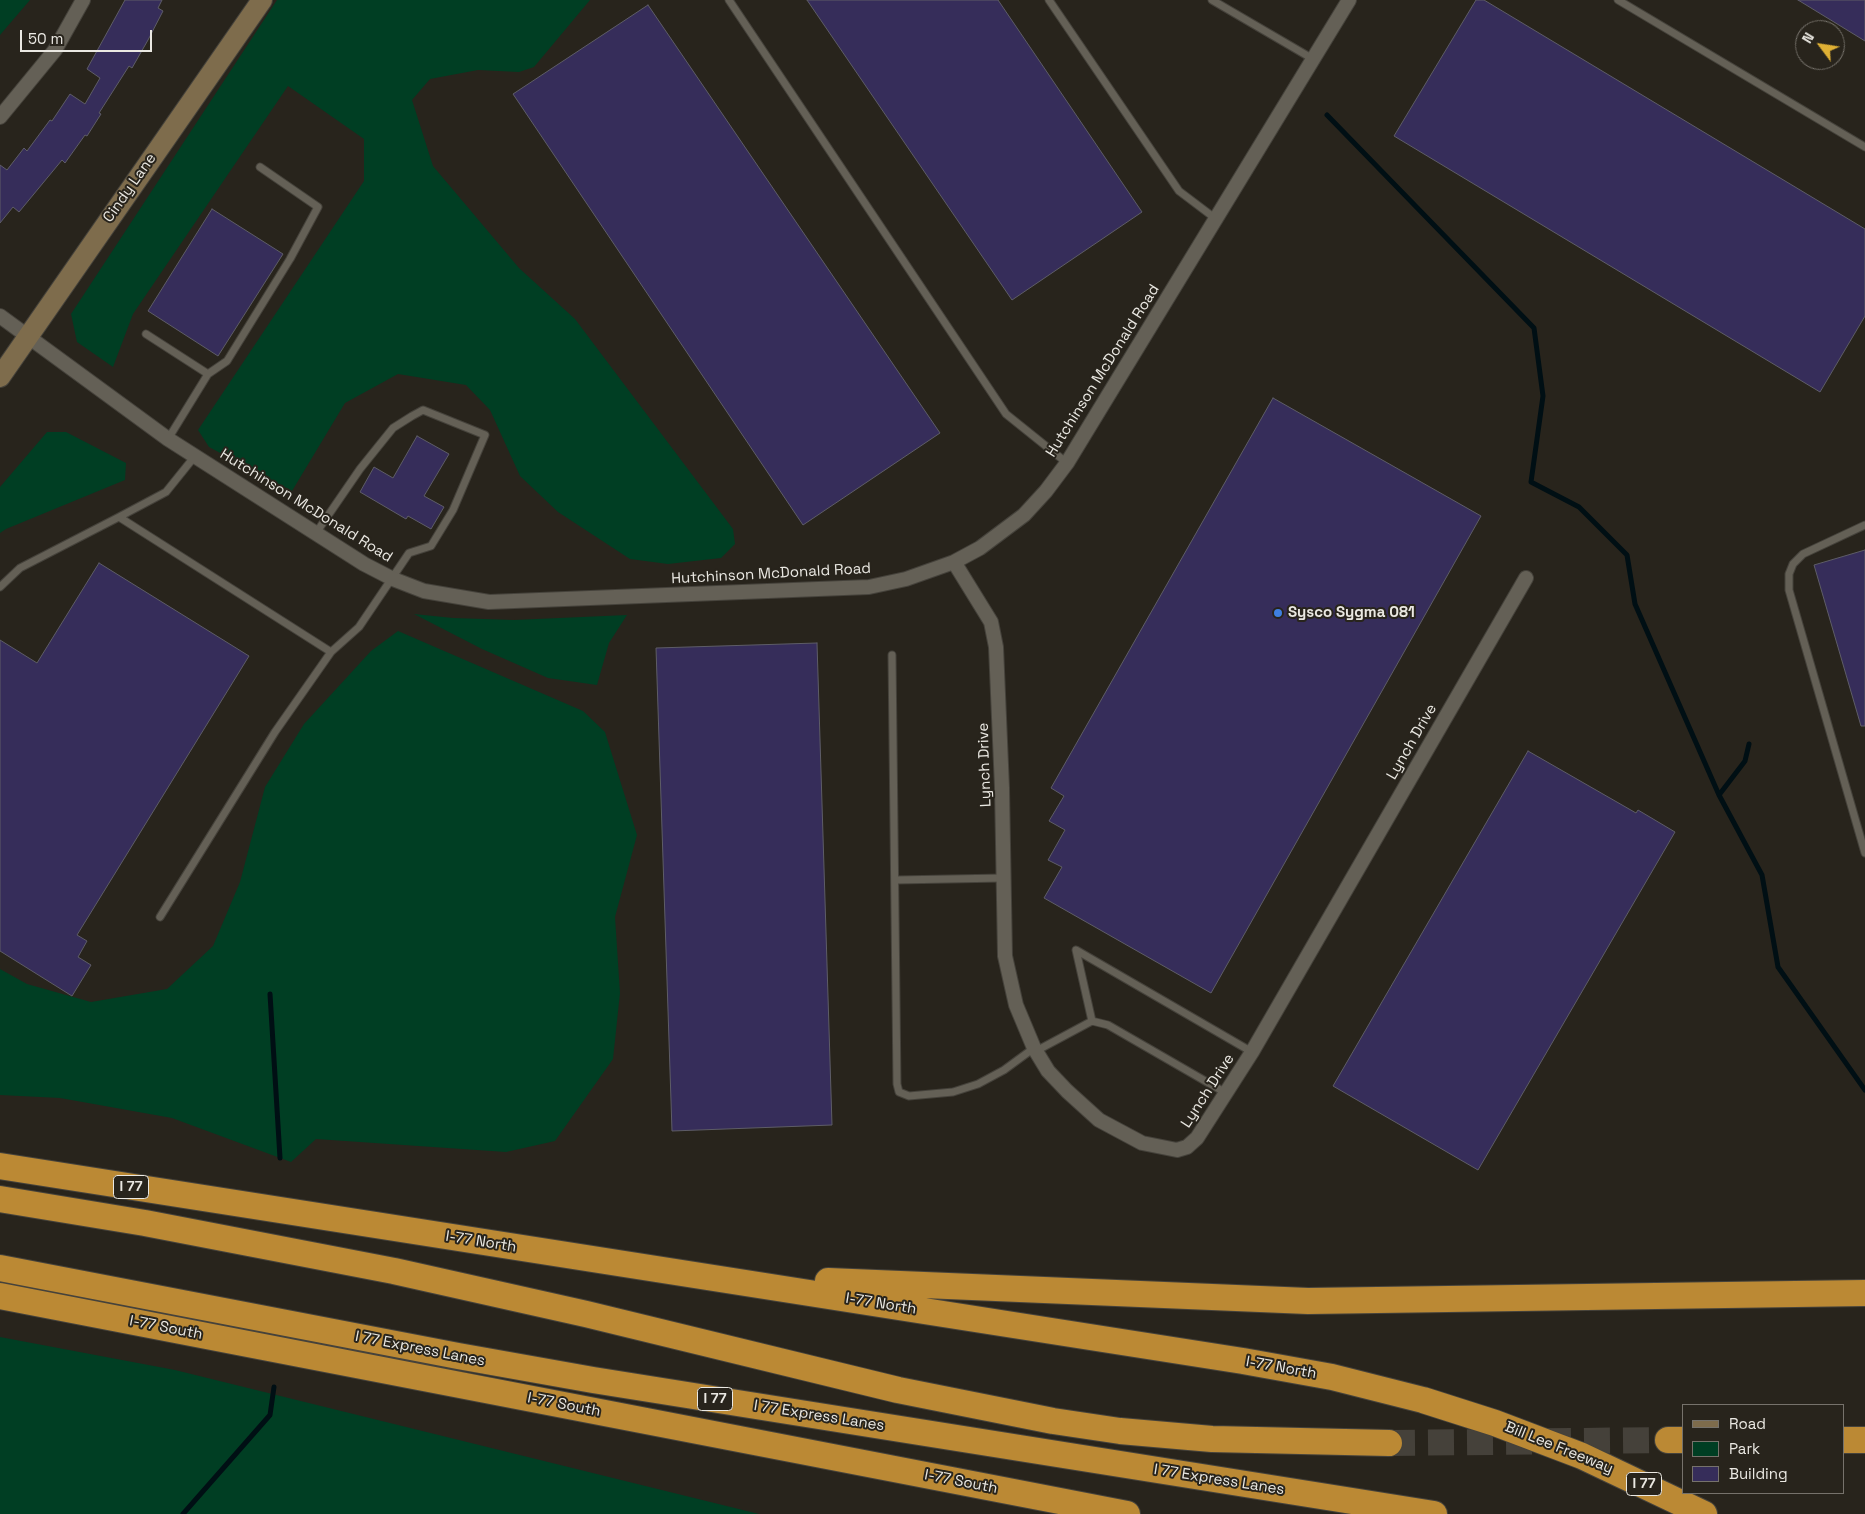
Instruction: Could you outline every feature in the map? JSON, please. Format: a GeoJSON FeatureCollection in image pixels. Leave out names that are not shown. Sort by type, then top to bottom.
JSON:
{"type":"FeatureCollection","features":[{"type":"Feature","properties":{"kind":"highway","name":"I-77 North"},"geometry":{"type":"LineString","coordinates":[[0,1166],[1289,1368],[1378,1388],[1495,1423]]}},
{"type":"Feature","properties":{"kind":"highway","name":"I 77"},"geometry":{"type":"LineString","coordinates":[[0,1199],[145,1223],[394,1271],[586,1314],[907,1392],[1053,1421],[1120,1431],[1212,1439],[1389,1442]]}},
{"type":"Feature","properties":{"kind":"highway","name":"I 77 Express Lanes"},"geometry":{"type":"LineString","coordinates":[[0,1268],[593,1380],[1434,1514]]}},
{"type":"Feature","properties":{"kind":"highway"},"geometry":{"type":"LineString","coordinates":[[700,1276],[1308,1301],[1865,1293]]}},
{"type":"Feature","properties":{"kind":"highway","name":"I-77 South"},"geometry":{"type":"LineString","coordinates":[[0,1296],[1127,1514]]}},
{"type":"Feature","properties":{"kind":"highway","name":"Bill Lee Freeway"},"geometry":{"type":"LineString","coordinates":[[1495,1423],[1582,1456],[1704,1514]]}},
{"type":"Feature","properties":{"kind":"highway"},"geometry":{"type":"LineString","coordinates":[[1845,1440],[1865,1440]]}},
{"type":"Feature","properties":{"kind":"highway"},"geometry":{"type":"LineString","coordinates":[[916,1473],[1069,1514]]}},
{"type":"Feature","properties":{"kind":"main road","name":"Cindy Lane"},"geometry":{"type":"LineString","coordinates":[[0,378],[262,0]]}},
{"type":"Feature","properties":{"kind":"street"},"geometry":{"type":"LineString","coordinates":[[0,117],[55,50],[83,0]]}},
{"type":"Feature","properties":{"kind":"street","name":"Hutchinson McDonald Road"},"geometry":{"type":"LineString","coordinates":[[0,316],[168,439],[316,533],[393,579],[424,591],[489,602],[869,587],[906,579],[954,562],[980,548],[1024,515],[1046,491],[1067,463],[1349,0]]}},
{"type":"Feature","properties":{"kind":"street","name":"Lynch Drive"},"geometry":{"type":"LineString","coordinates":[[954,562],[991,622],[996,647],[1006,956],[1016,1005],[1035,1049],[1048,1071],[1100,1120],[1142,1143],[1177,1150],[1187,1147],[1197,1138],[1252,1052],[1526,578]]}},
{"type":"Feature","properties":{"kind":"lane"},"geometry":{"type":"LineString","coordinates":[[729,0],[1006,414],[1067,463]]}},
{"type":"Feature","properties":{"kind":"lane"},"geometry":{"type":"LineString","coordinates":[[1049,0],[1179,191],[1216,219]]}},
{"type":"Feature","properties":{"kind":"lane"},"geometry":{"type":"LineString","coordinates":[[1212,0],[1313,59]]}},
{"type":"Feature","properties":{"kind":"lane"},"geometry":{"type":"LineString","coordinates":[[1618,0],[1865,147]]}},
{"type":"Feature","properties":{"kind":"lane"},"geometry":{"type":"LineString","coordinates":[[168,439],[208,374],[227,360],[290,258],[318,207],[260,167]]}},
{"type":"Feature","properties":{"kind":"lane"},"geometry":{"type":"LineString","coordinates":[[146,334],[208,374]]}},
{"type":"Feature","properties":{"kind":"lane"},"geometry":{"type":"LineString","coordinates":[[160,917],[275,732],[330,652],[359,627],[409,553],[431,546],[453,510],[484,435],[423,410],[412,416],[393,428],[360,469],[316,533]]}},
{"type":"Feature","properties":{"kind":"lane"},"geometry":{"type":"LineString","coordinates":[[0,588],[20,568],[166,492],[195,456]]}},
{"type":"Feature","properties":{"kind":"lane"},"geometry":{"type":"LineString","coordinates":[[119,517],[330,652]]}},
{"type":"Feature","properties":{"kind":"lane"},"geometry":{"type":"LineString","coordinates":[[1865,525],[1803,554],[1793,564],[1789,574],[1789,590],[1792,604],[1865,853]]}},
{"type":"Feature","properties":{"kind":"lane"},"geometry":{"type":"LineString","coordinates":[[892,655],[897,1084],[899,1092],[909,1096],[953,1092],[978,1084],[1004,1070],[1035,1049],[1092,1021],[1108,1025],[1226,1093]]}},
{"type":"Feature","properties":{"kind":"lane"},"geometry":{"type":"LineString","coordinates":[[896,880],[1003,878]]}},
{"type":"Feature","properties":{"kind":"lane"},"geometry":{"type":"LineString","coordinates":[[1092,1021],[1076,950],[1252,1052]]}},
{"type":"Feature","properties":{"kind":"green space"},"geometry":{"type":"Polygon","coordinates":[[[0,0],[30,0],[0,35],[0,0]]]}},
{"type":"Feature","properties":{"kind":"green space"},"geometry":{"type":"Polygon","coordinates":[[[277,0],[590,0],[534,67],[519,72],[478,70],[430,79],[412,100],[433,166],[519,268],[575,319],[733,529],[735,544],[721,558],[668,564],[630,559],[558,512],[520,476],[490,410],[466,385],[398,374],[345,403],[292,491],[209,447],[198,430],[364,181],[364,139],[288,86],[133,314],[113,367],[77,342],[71,314],[277,0]]]}},
{"type":"Feature","properties":{"kind":"green space"},"geometry":{"type":"Polygon","coordinates":[[[47,432],[66,432],[126,463],[125,480],[0,533],[0,487],[47,432]]]}},
{"type":"Feature","properties":{"kind":"green space"},"geometry":{"type":"Polygon","coordinates":[[[414,614],[453,618],[514,620],[627,615],[609,643],[597,685],[548,678],[482,649],[414,614]]]}},
{"type":"Feature","properties":{"kind":"green space"},"geometry":{"type":"Polygon","coordinates":[[[398,631],[583,711],[605,732],[637,835],[615,917],[620,993],[613,1059],[555,1141],[506,1152],[316,1139],[291,1162],[172,1118],[60,1098],[0,1095],[0,969],[27,984],[91,1002],[167,989],[213,946],[240,882],[265,787],[304,724],[371,651],[398,631]]]}},
{"type":"Feature","properties":{"kind":"green space"},"geometry":{"type":"Polygon","coordinates":[[[0,1337],[175,1370],[759,1514],[0,1514],[0,1337]]]}},
{"type":"Feature","properties":{"kind":"building"},"geometry":{"type":"Polygon","coordinates":[[[125,0],[162,0],[158,8],[163,11],[148,40],[132,68],[129,66],[99,113],[101,114],[87,136],[85,135],[65,163],[62,160],[19,212],[13,207],[0,223],[0,165],[7,170],[24,148],[27,151],[50,120],[52,121],[70,94],[85,104],[100,78],[87,69],[125,0]]]}},
{"type":"Feature","properties":{"kind":"building"},"geometry":{"type":"Polygon","coordinates":[[[807,0],[998,0],[1142,212],[1012,300],[807,0]]]}},
{"type":"Feature","properties":{"kind":"building"},"geometry":{"type":"Polygon","coordinates":[[[1476,0],[1484,0],[1865,229],[1865,316],[1820,392],[1394,136],[1476,0]]]}},
{"type":"Feature","properties":{"kind":"building"},"geometry":{"type":"Polygon","coordinates":[[[1798,0],[1865,0],[1865,41],[1845,29],[1845,20],[1831,20],[1798,0]]]}},
{"type":"Feature","properties":{"kind":"building"},"geometry":{"type":"Polygon","coordinates":[[[648,5],[940,433],[803,525],[513,94],[648,5]]]}},
{"type":"Feature","properties":{"kind":"building"},"geometry":{"type":"Polygon","coordinates":[[[212,209],[283,254],[218,356],[148,311],[212,209]]]}},
{"type":"Feature","properties":{"kind":"building"},"geometry":{"type":"Polygon","coordinates":[[[1273,398],[1481,516],[1211,993],[1044,898],[1062,867],[1048,860],[1065,830],[1049,821],[1064,796],[1051,788],[1273,398]]]}},
{"type":"Feature","properties":{"kind":"building"},"geometry":{"type":"Polygon","coordinates":[[[417,436],[449,454],[424,496],[444,507],[431,529],[408,516],[406,519],[360,492],[374,467],[393,478],[417,436]]]}},
{"type":"Feature","properties":{"kind":"building"},"geometry":{"type":"Polygon","coordinates":[[[1865,550],[1865,726],[1861,726],[1814,565],[1865,550]]]}},
{"type":"Feature","properties":{"kind":"building"},"geometry":{"type":"Polygon","coordinates":[[[99,563],[249,656],[77,935],[87,941],[78,957],[91,965],[72,996],[0,951],[0,640],[37,663],[99,563]]]}},
{"type":"Feature","properties":{"kind":"building"},"geometry":{"type":"Polygon","coordinates":[[[817,643],[832,1125],[672,1131],[656,648],[817,643]]]}},
{"type":"Feature","properties":{"kind":"building"},"geometry":{"type":"Polygon","coordinates":[[[1528,751],[1636,813],[1638,810],[1675,832],[1478,1170],[1333,1086],[1528,751]]]}},
{"type":"Feature","properties":{"kind":"waterway"},"geometry":{"type":"LineString","coordinates":[[1327,115],[1534,328],[1543,396],[1531,482],[1579,507],[1627,555],[1635,604],[1719,795],[1762,875],[1778,967],[1865,1090]]}},
{"type":"Feature","properties":{"kind":"waterway"},"geometry":{"type":"LineString","coordinates":[[1719,795],[1745,761],[1749,744]]}},
{"type":"Feature","properties":{"kind":"waterway"},"geometry":{"type":"LineString","coordinates":[[270,994],[280,1158]]}},
{"type":"Feature","properties":{"kind":"waterway"},"geometry":{"type":"LineString","coordinates":[[183,1514],[270,1415],[274,1387]]}},
{"type":"Feature","properties":{"kind":"tunnel"},"geometry":{"type":"LineString","coordinates":[[1389,1443],[1668,1440]]}},
{"type":"Feature","properties":{"kind":"place","name":"Sysco Sygma 081"},"geometry":{"type":"Point","coordinates":[1278,613]}}]}
